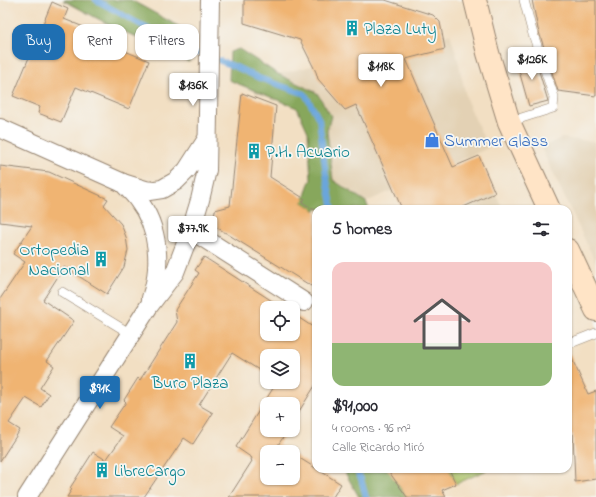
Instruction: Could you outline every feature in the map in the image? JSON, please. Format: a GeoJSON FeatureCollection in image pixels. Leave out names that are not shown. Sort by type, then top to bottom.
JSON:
{"type":"FeatureCollection","features":[{"type":"Feature","properties":{"kind":"main road"},"geometry":{"type":"LineString","coordinates":[[475,0],[488,53],[509,122],[547,205]]}},
{"type":"Feature","properties":{"kind":"main road"},"geometry":{"type":"LineString","coordinates":[[572,259],[596,310]]}},
{"type":"Feature","properties":{"kind":"street"},"geometry":{"type":"LineString","coordinates":[[27,497],[148,306],[175,272],[191,230],[207,170],[210,0]]}},
{"type":"Feature","properties":{"kind":"street"},"geometry":{"type":"LineString","coordinates":[[0,128],[123,183],[149,191],[162,189],[176,181],[187,170],[207,139]]}},
{"type":"Feature","properties":{"kind":"street"},"geometry":{"type":"LineString","coordinates":[[123,183],[139,200],[150,220],[156,242],[158,265],[155,288],[148,306]]}},
{"type":"Feature","properties":{"kind":"street"},"geometry":{"type":"LineString","coordinates":[[191,230],[304,302]]}},
{"type":"Feature","properties":{"kind":"lane"},"geometry":{"type":"LineString","coordinates":[[509,122],[553,108],[554,97],[532,31],[524,0]]}},
{"type":"Feature","properties":{"kind":"lane"},"geometry":{"type":"LineString","coordinates":[[62,292],[131,334]]}},
{"type":"Feature","properties":{"kind":"lane"},"geometry":{"type":"LineString","coordinates":[[572,342],[596,333]]}},
{"type":"Feature","properties":{"kind":"shaded area"},"geometry":{"type":"Polygon","coordinates":[[[450,34],[458,60],[467,101],[488,148],[366,202],[333,180],[327,131],[331,116],[317,93],[278,74],[450,34]]]}},
{"type":"Feature","properties":{"kind":"shaded area"},"geometry":{"type":"Polygon","coordinates":[[[561,138],[596,142],[596,263],[572,213],[572,205],[568,205],[541,148],[561,138]]]}},
{"type":"Feature","properties":{"kind":"shaded area"},"geometry":{"type":"Polygon","coordinates":[[[495,193],[501,205],[468,205],[495,193]]]}},
{"type":"Feature","properties":{"kind":"green space"},"geometry":{"type":"Polygon","coordinates":[[[63,0],[131,0],[174,24],[135,24],[135,37],[127,33],[127,24],[106,23],[63,0]]]}},
{"type":"Feature","properties":{"kind":"green space"},"geometry":{"type":"Polygon","coordinates":[[[239,49],[278,74],[317,93],[331,116],[327,131],[333,180],[366,202],[367,205],[312,205],[312,208],[302,202],[311,180],[308,132],[297,108],[229,80],[230,52],[239,49]]]}},
{"type":"Feature","properties":{"kind":"green space"},"geometry":{"type":"Polygon","coordinates":[[[345,473],[390,473],[407,497],[359,497],[345,473]]]}},
{"type":"Feature","properties":{"kind":"green space"},"geometry":{"type":"Polygon","coordinates":[[[451,473],[480,473],[456,484],[451,473]]]}},
{"type":"Feature","properties":{"kind":"building"},"geometry":{"type":"Polygon","coordinates":[[[244,0],[385,0],[433,15],[440,22],[445,49],[406,59],[453,167],[479,156],[495,193],[468,205],[400,205],[356,105],[345,110],[318,79],[300,40],[244,23],[244,0]]]}},
{"type":"Feature","properties":{"kind":"building"},"geometry":{"type":"Polygon","coordinates":[[[532,0],[596,0],[596,96],[558,91],[538,29],[532,0]]]}},
{"type":"Feature","properties":{"kind":"building"},"geometry":{"type":"Polygon","coordinates":[[[52,2],[68,9],[64,19],[76,24],[73,24],[73,60],[127,60],[127,52],[135,55],[135,60],[149,61],[129,109],[76,87],[61,122],[38,113],[40,107],[13,96],[28,60],[65,60],[65,24],[43,24],[52,2]]]}},
{"type":"Feature","properties":{"kind":"building"},"geometry":{"type":"Polygon","coordinates":[[[534,55],[548,101],[529,106],[516,60],[534,55]]]}},
{"type":"Feature","properties":{"kind":"building"},"geometry":{"type":"Polygon","coordinates":[[[242,93],[276,106],[270,177],[305,199],[302,202],[312,208],[312,287],[213,225],[215,210],[230,206],[242,93]]]}},
{"type":"Feature","properties":{"kind":"building"},"geometry":{"type":"Polygon","coordinates":[[[0,166],[49,172],[108,199],[104,205],[121,224],[126,237],[128,250],[124,267],[107,294],[64,267],[43,300],[74,321],[47,361],[54,366],[40,388],[49,394],[41,407],[26,398],[9,423],[20,430],[0,461],[0,299],[25,262],[13,254],[32,226],[0,222],[0,166]]]}},
{"type":"Feature","properties":{"kind":"building"},"geometry":{"type":"Polygon","coordinates":[[[204,257],[272,301],[260,301],[260,341],[300,341],[300,319],[312,326],[312,390],[300,410],[300,397],[268,397],[273,389],[300,389],[300,349],[260,349],[260,371],[232,353],[199,405],[213,413],[193,444],[184,438],[144,497],[67,497],[72,489],[70,488],[93,452],[106,460],[123,436],[109,427],[126,402],[124,400],[138,378],[140,380],[177,322],[175,310],[199,273],[195,270],[204,257]]]}},
{"type":"Feature","properties":{"kind":"building"},"geometry":{"type":"Polygon","coordinates":[[[572,359],[588,394],[596,391],[596,479],[575,482],[572,359]]]}},
{"type":"Feature","properties":{"kind":"building"},"geometry":{"type":"Polygon","coordinates":[[[260,409],[260,437],[283,437],[278,445],[260,445],[260,485],[300,485],[300,458],[312,466],[312,473],[323,473],[341,484],[333,497],[229,497],[252,461],[252,458],[236,447],[260,409]]]}},
{"type":"Feature","properties":{"kind":"building"},"geometry":{"type":"Polygon","coordinates":[[[390,473],[451,473],[456,484],[442,490],[446,497],[407,497],[390,473]]]}},
{"type":"Feature","properties":{"kind":"waterway"},"geometry":{"type":"LineString","coordinates":[[96,0],[179,46],[234,66],[259,78],[305,94],[319,119],[326,175],[332,205]]}},
{"type":"Feature","properties":{"kind":"waterway"},"geometry":{"type":"LineString","coordinates":[[358,473],[366,497]]}},
{"type":"Feature","properties":{"kind":"place","name":"Plaza Luty"},"geometry":{"type":"Point","coordinates":[352,28]}},
{"type":"Feature","properties":{"kind":"place","name":"Summer Glass"},"geometry":{"type":"Point","coordinates":[432,140]}},
{"type":"Feature","properties":{"kind":"place","name":"P.H. Acuario"},"geometry":{"type":"Point","coordinates":[254,151]}},
{"type":"Feature","properties":{"kind":"place","name":"Ortopedia Nacional"},"geometry":{"type":"Point","coordinates":[101,259]}},
{"type":"Feature","properties":{"kind":"place","name":"Buro Plaza"},"geometry":{"type":"Point","coordinates":[190,361]}},
{"type":"Feature","properties":{"kind":"place","name":"LibreCargo"},"geometry":{"type":"Point","coordinates":[102,470]}}]}
